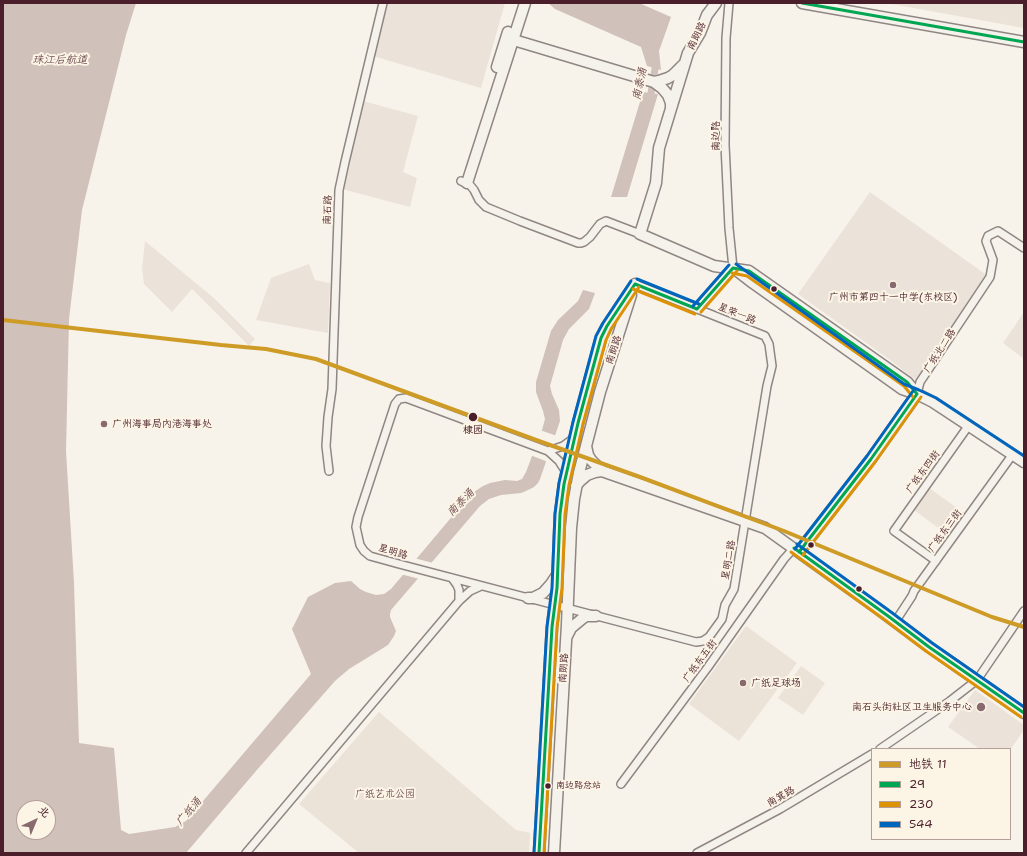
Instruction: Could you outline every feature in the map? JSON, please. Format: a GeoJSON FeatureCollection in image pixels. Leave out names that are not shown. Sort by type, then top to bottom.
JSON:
{"type":"FeatureCollection","features":[{"type":"Feature","properties":{"kind":"street","name":"南石路"},"geometry":{"type":"LineString","coordinates":[[329,471],[326,446],[332,389],[339,190],[383,3]]}},
{"type":"Feature","properties":{"kind":"street","name":"南朗路"},"geometry":{"type":"LineString","coordinates":[[640,234],[655,187],[659,148],[685,62],[688,53],[700,33],[707,14],[716,3]]}},
{"type":"Feature","properties":{"kind":"street","name":"南边路"},"geometry":{"type":"LineString","coordinates":[[729,3],[726,38],[725,145],[729,228],[733,268]]}},
{"type":"Feature","properties":{"kind":"street"},"geometry":{"type":"LineString","coordinates":[[802,3],[1024,42]]}},
{"type":"Feature","properties":{"kind":"street"},"geometry":{"type":"LineString","coordinates":[[838,3],[1024,36]]}},
{"type":"Feature","properties":{"kind":"street"},"geometry":{"type":"LineString","coordinates":[[521,6],[464,182],[472,187],[481,203],[486,207],[578,243],[584,242],[600,224],[606,221],[714,266],[749,271],[907,382],[917,394],[933,402],[1024,462]]}},
{"type":"Feature","properties":{"kind":"street"},"geometry":{"type":"LineString","coordinates":[[510,39],[654,82],[668,95],[671,103],[671,109]]}},
{"type":"Feature","properties":{"kind":"street"},"geometry":{"type":"LineString","coordinates":[[654,82],[659,82],[668,78],[678,71],[685,62]]}},
{"type":"Feature","properties":{"kind":"street","name":"广纸北二路"},"geometry":{"type":"LineString","coordinates":[[796,550],[872,459],[917,394],[920,382],[990,277],[993,260],[986,241],[988,236],[998,231],[1024,248]]}},
{"type":"Feature","properties":{"kind":"street"},"geometry":{"type":"LineString","coordinates":[[697,309],[733,268]]}},
{"type":"Feature","properties":{"kind":"street","name":"南朗路"},"geometry":{"type":"LineString","coordinates":[[539,853],[549,667],[557,575],[560,514],[566,472],[583,404],[604,331],[635,284]]}},
{"type":"Feature","properties":{"kind":"street","name":"南朗路"},"geometry":{"type":"LineString","coordinates":[[554,853],[573,506],[576,487],[600,392],[635,284]]}},
{"type":"Feature","properties":{"kind":"street","name":"星荣一路"},"geometry":{"type":"LineString","coordinates":[[635,284],[765,336]]}},
{"type":"Feature","properties":{"kind":"street","name":"星明二路"},"geometry":{"type":"LineString","coordinates":[[568,609],[696,642],[707,639],[712,634],[720,622],[725,605],[734,588],[767,386],[772,366],[769,344],[765,336]]}},
{"type":"Feature","properties":{"kind":"street","name":"星明路"},"geometry":{"type":"LineString","coordinates":[[552,452],[406,398],[399,398],[395,404],[356,527],[360,545],[367,554],[374,557],[568,609]]}},
{"type":"Feature","properties":{"kind":"street","name":"广纸东四街"},"geometry":{"type":"LineString","coordinates":[[936,561],[894,531],[969,425]]}},
{"type":"Feature","properties":{"kind":"street"},"geometry":{"type":"LineString","coordinates":[[566,472],[552,452],[574,438]]}},
{"type":"Feature","properties":{"kind":"street"},"geometry":{"type":"LineString","coordinates":[[586,445],[588,455],[591,460],[602,471],[765,528],[928,647],[1024,713]]}},
{"type":"Feature","properties":{"kind":"street","name":"广纸东三街"},"geometry":{"type":"LineString","coordinates":[[895,622],[914,591],[1013,454]]}},
{"type":"Feature","properties":{"kind":"street"},"geometry":{"type":"LineString","coordinates":[[576,487],[580,481],[588,475],[602,471]]}},
{"type":"Feature","properties":{"kind":"street"},"geometry":{"type":"LineString","coordinates":[[559,547],[564,551],[570,548]]}},
{"type":"Feature","properties":{"kind":"street","name":"广纸东五街"},"geometry":{"type":"LineString","coordinates":[[621,784],[708,667],[784,559],[796,550]]}},
{"type":"Feature","properties":{"kind":"street"},"geometry":{"type":"LineString","coordinates":[[528,598],[533,598],[543,593],[557,575]]}},
{"type":"Feature","properties":{"kind":"street"},"geometry":{"type":"LineString","coordinates":[[449,577],[457,585],[460,594],[459,601]]}},
{"type":"Feature","properties":{"kind":"street"},"geometry":{"type":"LineString","coordinates":[[246,853],[459,601],[470,591],[482,586]]}},
{"type":"Feature","properties":{"kind":"street"},"geometry":{"type":"LineString","coordinates":[[881,748],[950,701],[977,680],[1024,611]]}},
{"type":"Feature","properties":{"kind":"street"},"geometry":{"type":"LineString","coordinates":[[566,638],[571,628],[578,620],[586,616],[596,616]]}},
{"type":"Feature","properties":{"kind":"street"},"geometry":{"type":"LineString","coordinates":[[549,667],[557,662],[564,667]]}},
{"type":"Feature","properties":{"kind":"street","name":"南箕路"},"geometry":{"type":"LineString","coordinates":[[698,853],[780,809],[871,755]]}},
{"type":"Feature","properties":{"kind":"shaded area"},"geometry":{"type":"Polygon","coordinates":[[[388,3],[505,3],[481,88],[373,56],[388,3]]]}},
{"type":"Feature","properties":{"kind":"shaded area"},"geometry":{"type":"Polygon","coordinates":[[[363,101],[418,116],[403,172],[417,178],[410,207],[342,189],[363,101]]]}},
{"type":"Feature","properties":{"kind":"shaded area","name":"广州市第四十一中学(东校区)"},"geometry":{"type":"Polygon","coordinates":[[[870,192],[988,276],[942,340],[917,381],[798,294],[870,192]]]}},
{"type":"Feature","properties":{"kind":"shaded area"},"geometry":{"type":"Polygon","coordinates":[[[145,241],[215,299],[255,339],[249,346],[192,289],[172,312],[144,284],[142,269],[145,241]]]}},
{"type":"Feature","properties":{"kind":"shaded area"},"geometry":{"type":"Polygon","coordinates":[[[309,264],[315,280],[330,283],[328,333],[256,320],[271,278],[309,264]]]}},
{"type":"Feature","properties":{"kind":"shaded area"},"geometry":{"type":"Polygon","coordinates":[[[1024,312],[1024,359],[1003,343],[1024,312]]]}},
{"type":"Feature","properties":{"kind":"shaded area","name":"南石头街社区卫生服务中心"},"geometry":{"type":"Polygon","coordinates":[[[975,690],[1024,725],[1024,730],[1011,749],[979,748],[948,727],[975,690]]]}},
{"type":"Feature","properties":{"kind":"green space"},"geometry":{"type":"Polygon","coordinates":[[[886,3],[1024,3],[1024,28],[958,16],[886,3]]]}},
{"type":"Feature","properties":{"kind":"green space"},"geometry":{"type":"Polygon","coordinates":[[[929,488],[964,513],[948,535],[914,510],[929,488]]]}},
{"type":"Feature","properties":{"kind":"green space","name":"广纸足球场"},"geometry":{"type":"Polygon","coordinates":[[[746,626],[797,663],[739,741],[689,704],[746,626]]]}},
{"type":"Feature","properties":{"kind":"green space"},"geometry":{"type":"Polygon","coordinates":[[[801,666],[825,683],[803,715],[778,698],[801,666]]]}},
{"type":"Feature","properties":{"kind":"green space","name":"广纸艺术公园"},"geometry":{"type":"Polygon","coordinates":[[[379,712],[516,830],[530,833],[529,853],[359,853],[299,804],[379,712]]]}},
{"type":"Feature","properties":{"kind":"water","name":"珠江后航道"},"geometry":{"type":"Polygon","coordinates":[[[3,3],[136,3],[126,35],[82,210],[69,319],[66,451],[74,583],[79,743],[114,748],[121,830],[129,834],[175,827],[186,821],[311,674],[292,629],[308,597],[335,583],[351,581],[366,592],[376,595],[384,594],[391,589],[471,494],[490,483],[505,480],[517,481],[522,479],[526,472],[545,419],[536,392],[536,382],[551,331],[558,320],[578,301],[583,290],[595,293],[589,309],[569,329],[563,340],[550,386],[559,410],[560,421],[538,483],[534,487],[521,493],[501,495],[489,499],[480,506],[391,610],[390,617],[396,631],[388,645],[349,669],[335,681],[186,853],[3,853],[3,3]]]}},
{"type":"Feature","properties":{"kind":"water"},"geometry":{"type":"Polygon","coordinates":[[[548,3],[639,3],[671,17],[659,51],[661,70],[647,66],[641,47],[555,9],[548,3]]]}},
{"type":"Feature","properties":{"kind":"water"},"geometry":{"type":"Polygon","coordinates":[[[643,92],[658,94],[627,197],[611,197],[643,92]]]}},
{"type":"Feature","properties":{"kind":"pier"},"geometry":{"type":"Polygon","coordinates":[[[540,430],[557,436],[548,462],[530,455],[540,430]]]}},
{"type":"Feature","properties":{"kind":"pier"},"geometry":{"type":"Polygon","coordinates":[[[414,558],[433,563],[420,579],[400,574],[414,558]]]}},
{"type":"Feature","properties":{"kind":"waterway","name":"南泰涌"},"geometry":{"type":"LineString","coordinates":[[648,101],[651,93],[656,63],[655,59]]}},
{"type":"Feature","properties":{"kind":"metro line","name":"11"},"geometry":{"type":"LineString","coordinates":[[3,320],[266,349],[316,359],[784,531],[992,617],[1024,627]]}},
{"type":"Feature","properties":{"kind":"transit line","name":"29"},"geometry":{"type":"LineString","coordinates":[[802,3],[1024,42]]}},
{"type":"Feature","properties":{"kind":"transit line","name":"544"},"geometry":{"type":"LineString","coordinates":[[736,264],[904,384],[936,398],[1024,456]]}},
{"type":"Feature","properties":{"kind":"transit line","name":"544"},"geometry":{"type":"LineString","coordinates":[[693,306],[729,265]]}},
{"type":"Feature","properties":{"kind":"transit line","name":"29"},"geometry":{"type":"LineString","coordinates":[[733,268],[749,271],[907,382],[917,394]]}},
{"type":"Feature","properties":{"kind":"transit line","name":"29"},"geometry":{"type":"LineString","coordinates":[[697,309],[733,268]]}},
{"type":"Feature","properties":{"kind":"transit line","name":"230"},"geometry":{"type":"LineString","coordinates":[[701,312],[737,271]]}},
{"type":"Feature","properties":{"kind":"transit line","name":"230"},"geometry":{"type":"LineString","coordinates":[[732,273],[747,276],[904,386],[913,397]]}},
{"type":"Feature","properties":{"kind":"transit line","name":"544"},"geometry":{"type":"LineString","coordinates":[[637,279],[699,304]]}},
{"type":"Feature","properties":{"kind":"transit line","name":"544"},"geometry":{"type":"LineString","coordinates":[[534,853],[547,627],[552,588],[555,514],[559,483],[573,422],[596,336],[631,281]]}},
{"type":"Feature","properties":{"kind":"transit line","name":"29"},"geometry":{"type":"LineString","coordinates":[[635,284],[697,309]]}},
{"type":"Feature","properties":{"kind":"transit line","name":"29"},"geometry":{"type":"LineString","coordinates":[[539,853],[552,627],[557,588],[560,514],[564,484],[578,423],[601,338],[607,326],[635,284]]}},
{"type":"Feature","properties":{"kind":"transit line","name":"230"},"geometry":{"type":"LineString","coordinates":[[544,853],[557,627],[562,588],[565,514],[569,485],[583,424],[606,340],[611,329],[639,287]]}},
{"type":"Feature","properties":{"kind":"transit line","name":"230"},"geometry":{"type":"LineString","coordinates":[[633,289],[695,314]]}},
{"type":"Feature","properties":{"kind":"transit line","name":"544"},"geometry":{"type":"LineString","coordinates":[[795,549],[867,456],[913,391]]}},
{"type":"Feature","properties":{"kind":"transit line","name":"29"},"geometry":{"type":"LineString","coordinates":[[799,552],[871,459],[917,394]]}},
{"type":"Feature","properties":{"kind":"transit line","name":"230"},"geometry":{"type":"LineString","coordinates":[[803,555],[875,462],[921,397]]}},
{"type":"Feature","properties":{"kind":"transit line","name":"544"},"geometry":{"type":"LineString","coordinates":[[797,544],[932,643],[1024,707]]}},
{"type":"Feature","properties":{"kind":"transit line","name":"29"},"geometry":{"type":"LineString","coordinates":[[794,548],[929,647],[1024,713]]}},
{"type":"Feature","properties":{"kind":"transit line","name":"230"},"geometry":{"type":"LineString","coordinates":[[791,552],[926,651],[1021,717]]}},
{"type":"Feature","properties":{"kind":"place","name":"广州市第四十一中学(东校区)"},"geometry":{"type":"Point","coordinates":[893,285]}},
{"type":"Feature","properties":{"kind":"place","name":"棣园"},"geometry":{"type":"Point","coordinates":[473,417]}},
{"type":"Feature","properties":{"kind":"place","name":"广州海事局内港海事处"},"geometry":{"type":"Point","coordinates":[104,424]}},
{"type":"Feature","properties":{"kind":"place","name":"广纸足球场"},"geometry":{"type":"Point","coordinates":[743,683]}},
{"type":"Feature","properties":{"kind":"place","name":"南石头街社区卫生服务中心"},"geometry":{"type":"Point","coordinates":[981,707]}},
{"type":"Feature","properties":{"kind":"place","name":"南边路总站"},"geometry":{"type":"Point","coordinates":[548,786]}},
{"type":"Feature","properties":{"kind":"water label","name":"广纸涌"},"geometry":{"type":"Point","coordinates":[189,812]}}]}
